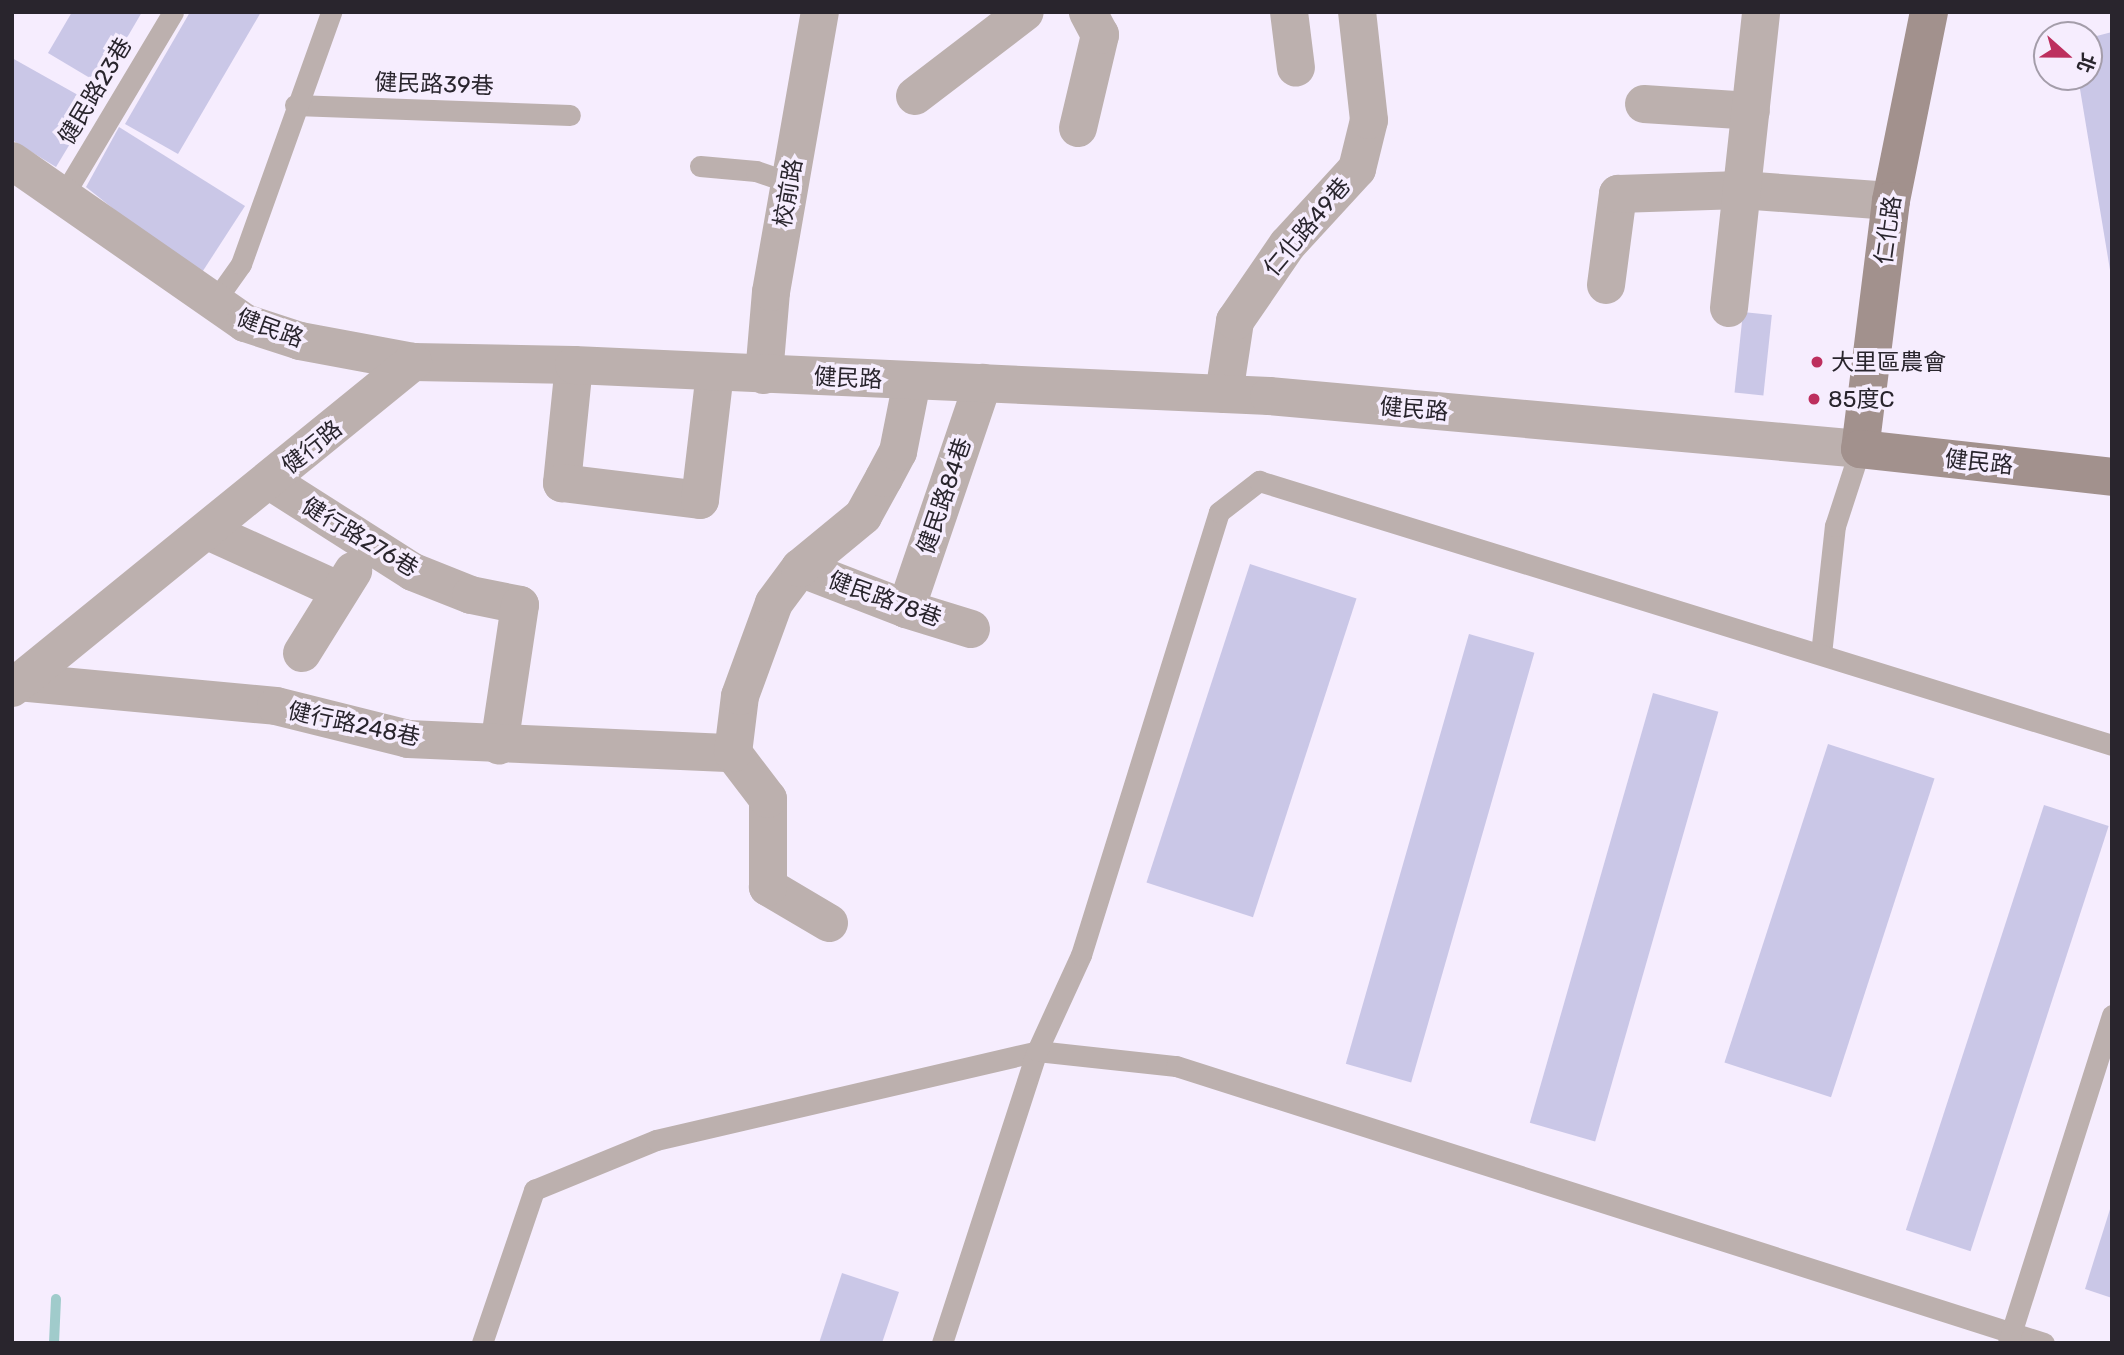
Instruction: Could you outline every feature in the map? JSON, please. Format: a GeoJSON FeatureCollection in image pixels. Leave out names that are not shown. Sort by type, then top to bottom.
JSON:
{"type":"FeatureCollection","features":[{"type":"Feature","properties":{"kind":"main road","name":"仁化路"},"geometry":{"type":"LineString","coordinates":[[1860,449],[1891,201],[1929,12]]}},
{"type":"Feature","properties":{"kind":"main road","name":"健民路"},"geometry":{"type":"LineString","coordinates":[[1860,449],[2112,477]]}},
{"type":"Feature","properties":{"kind":"street","name":"校前路"},"geometry":{"type":"LineString","coordinates":[[764,374],[771,292],[820,12]]}},
{"type":"Feature","properties":{"kind":"street"},"geometry":{"type":"LineString","coordinates":[[915,96],[1025,12]]}},
{"type":"Feature","properties":{"kind":"street"},"geometry":{"type":"LineString","coordinates":[[1078,128],[1100,35],[1088,12]]}},
{"type":"Feature","properties":{"kind":"street"},"geometry":{"type":"LineString","coordinates":[[1289,12],[1296,68]]}},
{"type":"Feature","properties":{"kind":"street","name":"仁化路49巷"},"geometry":{"type":"LineString","coordinates":[[1224,394],[1235,321],[1288,244],[1357,169],[1369,120],[1357,12]]}},
{"type":"Feature","properties":{"kind":"street"},"geometry":{"type":"LineString","coordinates":[[1730,308],[1761,12]]}},
{"type":"Feature","properties":{"kind":"street"},"geometry":{"type":"LineString","coordinates":[[1644,104],[1751,111]]}},
{"type":"Feature","properties":{"kind":"street","name":"健民路"},"geometry":{"type":"LineString","coordinates":[[12,161],[212,305],[245,323],[300,341],[413,362],[574,365],[1224,394],[1860,449]]}},
{"type":"Feature","properties":{"kind":"street"},"geometry":{"type":"LineString","coordinates":[[1606,285],[1618,194],[1741,190],[1891,201]]}},
{"type":"Feature","properties":{"kind":"street","name":"健行路"},"geometry":{"type":"LineString","coordinates":[[15,685],[210,532],[413,362]]}},
{"type":"Feature","properties":{"kind":"street"},"geometry":{"type":"LineString","coordinates":[[574,365],[562,483],[700,500],[715,373]]}},
{"type":"Feature","properties":{"kind":"street","name":"健民路78巷"},"geometry":{"type":"LineString","coordinates":[[733,753],[740,696],[774,603],[800,568],[863,516],[898,452],[912,381]]}},
{"type":"Feature","properties":{"kind":"street","name":"健民路84巷"},"geometry":{"type":"LineString","coordinates":[[905,609],[983,383]]}},
{"type":"Feature","properties":{"kind":"street","name":"健行路276巷"},"geometry":{"type":"LineString","coordinates":[[270,481],[413,572],[471,595],[520,605],[499,745]]}},
{"type":"Feature","properties":{"kind":"street"},"geometry":{"type":"LineString","coordinates":[[210,532],[338,590]]}},
{"type":"Feature","properties":{"kind":"street"},"geometry":{"type":"LineString","coordinates":[[302,653],[338,590],[372,547]]}},
{"type":"Feature","properties":{"kind":"street","name":"健民路78巷"},"geometry":{"type":"LineString","coordinates":[[800,568],[905,609],[971,629]]}},
{"type":"Feature","properties":{"kind":"street","name":"健行路248巷"},"geometry":{"type":"LineString","coordinates":[[15,685],[276,706],[408,740],[733,753]]}},
{"type":"Feature","properties":{"kind":"street"},"geometry":{"type":"LineString","coordinates":[[733,753],[768,799],[768,887],[829,923]]}},
{"type":"Feature","properties":{"kind":"lane","name":"健民路23巷"},"geometry":{"type":"LineString","coordinates":[[63,196],[173,12]]}},
{"type":"Feature","properties":{"kind":"lane"},"geometry":{"type":"LineString","coordinates":[[212,305],[240,264],[295,105],[331,12]]}},
{"type":"Feature","properties":{"kind":"lane","name":"健民路39巷"},"geometry":{"type":"LineString","coordinates":[[295,105],[570,115]]}},
{"type":"Feature","properties":{"kind":"lane"},"geometry":{"type":"LineString","coordinates":[[700,166],[756,171],[790,183]]}},
{"type":"Feature","properties":{"kind":"lane"},"geometry":{"type":"LineString","coordinates":[[1821,654],[1835,526],[1860,449]]}},
{"type":"Feature","properties":{"kind":"lane"},"geometry":{"type":"LineString","coordinates":[[942,1343],[1037,1051],[1081,955],[1219,512],[1259,481],[2112,745]]}},
{"type":"Feature","properties":{"kind":"lane"},"geometry":{"type":"LineString","coordinates":[[2009,1338],[2112,1015]]}},
{"type":"Feature","properties":{"kind":"lane"},"geometry":{"type":"LineString","coordinates":[[482,1343],[534,1190],[656,1140],[1037,1051],[1176,1066],[2009,1338],[2044,1343]]}},
{"type":"Feature","properties":{"kind":"building"},"geometry":{"type":"Polygon","coordinates":[[[72,12],[142,12],[100,84],[48,53],[72,12]]]}},
{"type":"Feature","properties":{"kind":"building"},"geometry":{"type":"Polygon","coordinates":[[[190,12],[261,12],[178,154],[125,124],[190,12]]]}},
{"type":"Feature","properties":{"kind":"building"},"geometry":{"type":"Polygon","coordinates":[[[2112,32],[2112,270],[2080,91],[2103,91],[2103,34],[2112,32]]]}},
{"type":"Feature","properties":{"kind":"building"},"geometry":{"type":"Polygon","coordinates":[[[12,58],[94,104],[56,167],[12,140],[12,58]]]}},
{"type":"Feature","properties":{"kind":"building"},"geometry":{"type":"Polygon","coordinates":[[[119,127],[245,206],[199,277],[86,187],[119,127]]]}},
{"type":"Feature","properties":{"kind":"building"},"geometry":{"type":"Polygon","coordinates":[[[1743,312],[1772,315],[1763,396],[1735,393],[1743,312]]]}},
{"type":"Feature","properties":{"kind":"building"},"geometry":{"type":"Polygon","coordinates":[[[1250,564],[1357,599],[1253,917],[1146,883],[1250,564]]]}},
{"type":"Feature","properties":{"kind":"building"},"geometry":{"type":"Polygon","coordinates":[[[1469,634],[1534,653],[1411,1082],[1346,1064],[1469,634]]]}},
{"type":"Feature","properties":{"kind":"building"},"geometry":{"type":"Polygon","coordinates":[[[1653,693],[1718,712],[1595,1141],[1530,1123],[1653,693]]]}},
{"type":"Feature","properties":{"kind":"building"},"geometry":{"type":"Polygon","coordinates":[[[1828,744],[1935,779],[1831,1097],[1724,1063],[1828,744]]]}},
{"type":"Feature","properties":{"kind":"building"},"geometry":{"type":"Polygon","coordinates":[[[2044,805],[2109,826],[1971,1251],[1906,1230],[2044,805]]]}},
{"type":"Feature","properties":{"kind":"building"},"geometry":{"type":"Polygon","coordinates":[[[2112,1206],[2112,1298],[2085,1289],[2112,1206]]]}},
{"type":"Feature","properties":{"kind":"building"},"geometry":{"type":"Polygon","coordinates":[[[842,1273],[899,1292],[882,1343],[819,1343],[842,1273]]]}},
{"type":"Feature","properties":{"kind":"waterway"},"geometry":{"type":"LineString","coordinates":[[54,1343],[56,1299]]}},
{"type":"Feature","properties":{"kind":"place","name":"大里區農會"},"geometry":{"type":"Point","coordinates":[1817,362]}},
{"type":"Feature","properties":{"kind":"place","name":"85度C"},"geometry":{"type":"Point","coordinates":[1814,399]}}]}
